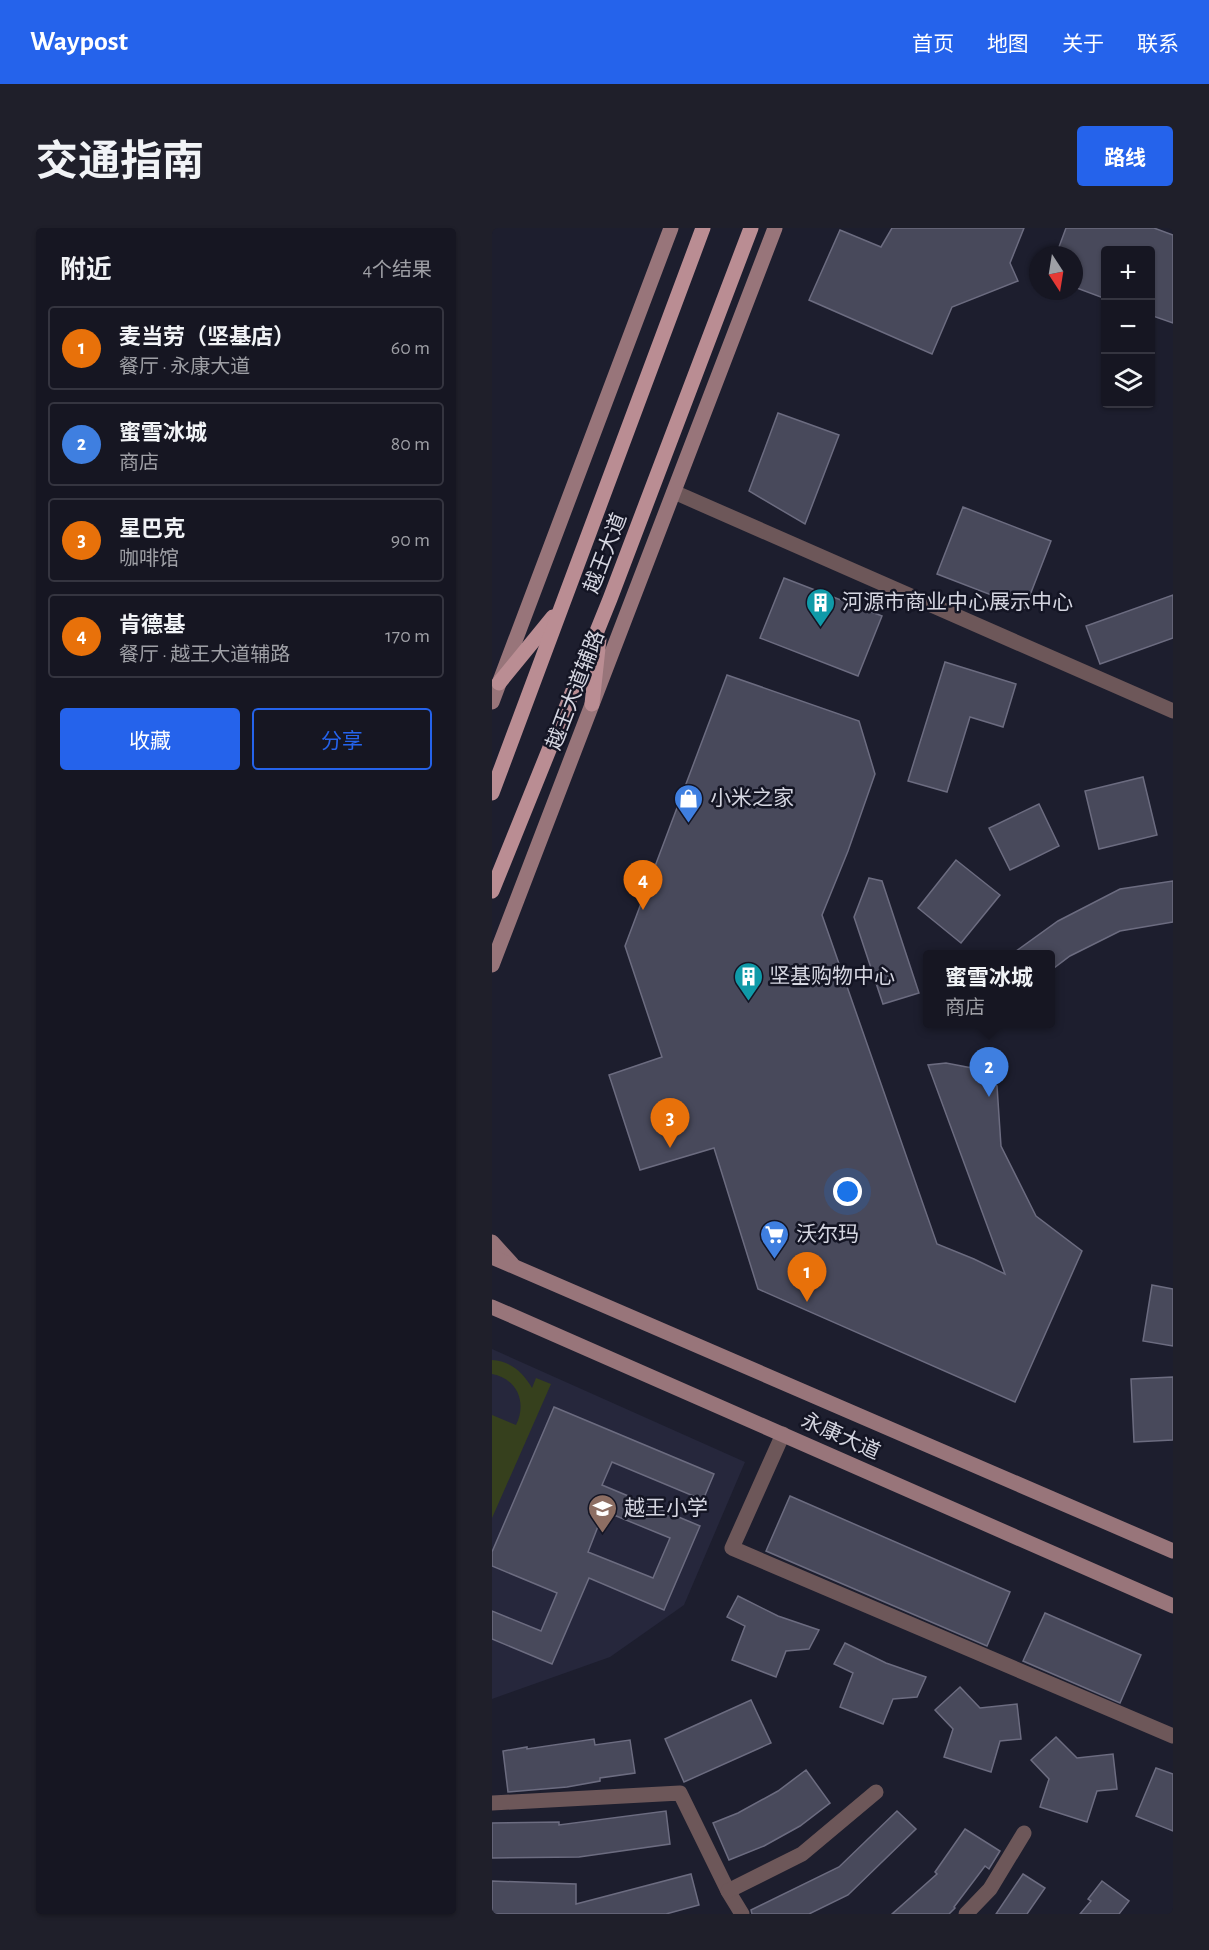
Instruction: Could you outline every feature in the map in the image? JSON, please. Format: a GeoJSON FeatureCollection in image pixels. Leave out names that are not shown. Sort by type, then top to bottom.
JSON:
{"type":"FeatureCollection","features":[{"type":"Feature","properties":{"kind":"main road"},"geometry":{"type":"LineString","coordinates":[[492,702],[671,228]]}},
{"type":"Feature","properties":{"kind":"main road","name":"越王大道"},"geometry":{"type":"LineString","coordinates":[[492,793],[703,228]]}},
{"type":"Feature","properties":{"kind":"main road","name":"越王大道"},"geometry":{"type":"LineString","coordinates":[[492,891],[602,619],[751,228]]}},
{"type":"Feature","properties":{"kind":"main road","name":"越王大道辅路"},"geometry":{"type":"LineString","coordinates":[[492,965],[775,228]]}},
{"type":"Feature","properties":{"kind":"main road"},"geometry":{"type":"LineString","coordinates":[[499,683],[562,605]]}},
{"type":"Feature","properties":{"kind":"main road"},"geometry":{"type":"LineString","coordinates":[[592,704],[602,619]]}},
{"type":"Feature","properties":{"kind":"main road"},"geometry":{"type":"LineString","coordinates":[[492,1242],[516,1268]]}},
{"type":"Feature","properties":{"kind":"main road","name":"永康大道"},"geometry":{"type":"LineString","coordinates":[[492,1257],[1173,1551]]}},
{"type":"Feature","properties":{"kind":"main road","name":"永康大道"},"geometry":{"type":"LineString","coordinates":[[495,1310],[1173,1606]]}},
{"type":"Feature","properties":{"kind":"street"},"geometry":{"type":"LineString","coordinates":[[674,492],[1173,711]]}},
{"type":"Feature","properties":{"kind":"street"},"geometry":{"type":"LineString","coordinates":[[783,1434],[732,1548],[1173,1736]]}},
{"type":"Feature","properties":{"kind":"street"},"geometry":{"type":"LineString","coordinates":[[492,1803],[680,1792],[741,1914]]}},
{"type":"Feature","properties":{"kind":"street"},"geometry":{"type":"LineString","coordinates":[[728,1892],[802,1854],[876,1792]]}},
{"type":"Feature","properties":{"kind":"street"},"geometry":{"type":"LineString","coordinates":[[966,1914],[990,1889],[1024,1833]]}},
{"type":"Feature","properties":{"kind":"shaded area","name":"越王小学"},"geometry":{"type":"Polygon","coordinates":[[[492,1349],[745,1462],[684,1605],[610,1657],[492,1699],[492,1349]]]}},
{"type":"Feature","properties":{"kind":"green space"},"geometry":{"type":"Polygon","coordinates":[[[492,1360],[515,1368],[532,1388],[536,1378],[551,1384],[492,1518],[492,1415],[516,1425],[521,1408],[518,1393],[514,1387],[508,1381],[492,1374],[492,1360]]]}},
{"type":"Feature","properties":{"kind":"building"},"geometry":{"type":"Polygon","coordinates":[[[892,228],[1024,228],[1010,263],[1018,281],[952,307],[932,354],[809,300],[840,230],[881,247],[892,228]]]}},
{"type":"Feature","properties":{"kind":"building"},"geometry":{"type":"Polygon","coordinates":[[[1066,228],[1154,228],[1173,235],[1173,323],[1155,317],[1155,246],[1101,246],[1101,297],[1083,290],[1083,246],[1059,246],[1066,228]]]}},
{"type":"Feature","properties":{"kind":"building"},"geometry":{"type":"Polygon","coordinates":[[[778,413],[839,435],[805,524],[749,491],[778,413]]]}},
{"type":"Feature","properties":{"kind":"building"},"geometry":{"type":"Polygon","coordinates":[[[963,507],[1051,541],[1025,608],[937,574],[963,507]]]}},
{"type":"Feature","properties":{"kind":"building","name":"河源市商业中心展示中心"},"geometry":{"type":"Polygon","coordinates":[[[784,578],[882,616],[858,676],[760,638],[784,578]]]}},
{"type":"Feature","properties":{"kind":"building"},"geometry":{"type":"Polygon","coordinates":[[[1173,595],[1173,638],[1100,664],[1086,626],[1173,595]]]}},
{"type":"Feature","properties":{"kind":"building"},"geometry":{"type":"Polygon","coordinates":[[[945,662],[1016,684],[1003,727],[970,717],[947,792],[908,781],[945,662]]]}},
{"type":"Feature","properties":{"kind":"building","name":"坚基购物中心"},"geometry":{"type":"Polygon","coordinates":[[[727,675],[859,721],[875,774],[848,851],[822,915],[937,1244],[1005,1274],[928,1065],[946,1063],[972,1068],[997,1086],[1001,1146],[1036,1216],[1082,1251],[1015,1402],[758,1289],[714,1148],[640,1170],[609,1075],[662,1057],[625,946],[727,675]]]}},
{"type":"Feature","properties":{"kind":"building"},"geometry":{"type":"Polygon","coordinates":[[[1143,777],[1157,835],[1099,849],[1085,791],[1143,777]]]}},
{"type":"Feature","properties":{"kind":"building"},"geometry":{"type":"Polygon","coordinates":[[[1039,804],[1059,846],[1010,870],[989,828],[1039,804]]]}},
{"type":"Feature","properties":{"kind":"building"},"geometry":{"type":"Polygon","coordinates":[[[956,860],[1000,895],[961,943],[918,908],[956,860]]]}},
{"type":"Feature","properties":{"kind":"building"},"geometry":{"type":"Polygon","coordinates":[[[869,878],[882,881],[919,993],[883,1004],[854,917],[869,878]]]}},
{"type":"Feature","properties":{"kind":"building"},"geometry":{"type":"Polygon","coordinates":[[[1173,881],[1173,922],[1120,931],[1070,956],[1055,967],[1055,950],[1018,950],[1058,921],[1120,889],[1173,881]]]}},
{"type":"Feature","properties":{"kind":"building"},"geometry":{"type":"Polygon","coordinates":[[[1152,1285],[1173,1289],[1173,1346],[1143,1341],[1152,1285]]]}},
{"type":"Feature","properties":{"kind":"building"},"geometry":{"type":"Polygon","coordinates":[[[1173,1377],[1173,1440],[1134,1442],[1131,1379],[1173,1377]]]}},
{"type":"Feature","properties":{"kind":"building"},"geometry":{"type":"Polygon","coordinates":[[[554,1407],[714,1474],[703,1500],[612,1462],[602,1485],[700,1526],[664,1610],[589,1578],[552,1664],[492,1639],[492,1611],[541,1631],[557,1593],[492,1566],[492,1552],[554,1407]],[[604,1511],[588,1552],[653,1578],[670,1538],[604,1511]]]}},
{"type":"Feature","properties":{"kind":"building"},"geometry":{"type":"Polygon","coordinates":[[[790,1496],[1010,1592],[987,1646],[766,1551],[790,1496]]]}},
{"type":"Feature","properties":{"kind":"building"},"geometry":{"type":"Polygon","coordinates":[[[738,1596],[778,1616],[819,1630],[809,1649],[786,1651],[776,1677],[732,1660],[745,1626],[727,1617],[738,1596]]]}},
{"type":"Feature","properties":{"kind":"building"},"geometry":{"type":"Polygon","coordinates":[[[1045,1613],[1141,1655],[1120,1703],[1023,1661],[1045,1613]]]}},
{"type":"Feature","properties":{"kind":"building"},"geometry":{"type":"Polygon","coordinates":[[[845,1643],[886,1663],[926,1677],[917,1697],[893,1699],[883,1724],[840,1707],[853,1673],[834,1664],[845,1643]]]}},
{"type":"Feature","properties":{"kind":"building"},"geometry":{"type":"Polygon","coordinates":[[[960,1687],[980,1708],[1017,1704],[1021,1739],[1000,1741],[991,1772],[944,1757],[953,1729],[935,1710],[960,1687]]]}},
{"type":"Feature","properties":{"kind":"building"},"geometry":{"type":"Polygon","coordinates":[[[751,1700],[771,1743],[684,1782],[665,1739],[751,1700]]]}},
{"type":"Feature","properties":{"kind":"building"},"geometry":{"type":"Polygon","coordinates":[[[1056,1737],[1077,1758],[1113,1754],[1117,1789],[1097,1791],[1087,1822],[1040,1807],[1049,1779],[1031,1760],[1056,1737]]]}},
{"type":"Feature","properties":{"kind":"building"},"geometry":{"type":"Polygon","coordinates":[[[594,1739],[595,1745],[630,1740],[635,1773],[600,1778],[600,1781],[567,1787],[508,1792],[503,1751],[594,1739]]]}},
{"type":"Feature","properties":{"kind":"building"},"geometry":{"type":"Polygon","coordinates":[[[1156,1768],[1173,1774],[1173,1831],[1136,1816],[1156,1768]]]}},
{"type":"Feature","properties":{"kind":"building"},"geometry":{"type":"Polygon","coordinates":[[[806,1770],[830,1803],[800,1826],[764,1846],[729,1860],[713,1823],[738,1813],[778,1791],[806,1770]]]}},
{"type":"Feature","properties":{"kind":"building"},"geometry":{"type":"Polygon","coordinates":[[[666,1811],[670,1844],[579,1857],[492,1858],[492,1823],[559,1822],[559,1825],[666,1811]]]}},
{"type":"Feature","properties":{"kind":"building"},"geometry":{"type":"Polygon","coordinates":[[[897,1811],[916,1829],[848,1895],[809,1914],[752,1914],[751,1910],[839,1867],[897,1811]]]}},
{"type":"Feature","properties":{"kind":"building"},"geometry":{"type":"Polygon","coordinates":[[[965,1829],[1000,1851],[989,1869],[985,1866],[949,1914],[892,1914],[937,1874],[935,1872],[965,1829]]]}},
{"type":"Feature","properties":{"kind":"building"},"geometry":{"type":"Polygon","coordinates":[[[691,1874],[699,1905],[666,1914],[492,1914],[492,1881],[576,1884],[576,1904],[691,1874]]]}},
{"type":"Feature","properties":{"kind":"building"},"geometry":{"type":"Polygon","coordinates":[[[1023,1874],[1045,1888],[1027,1914],[996,1914],[1023,1874]]]}},
{"type":"Feature","properties":{"kind":"building"},"geometry":{"type":"Polygon","coordinates":[[[1102,1881],[1129,1901],[1119,1914],[1080,1914],[1091,1901],[1088,1899],[1102,1881]]]}},
{"type":"Feature","properties":{"kind":"place","name":"河源市商业中心展示中心"},"geometry":{"type":"Point","coordinates":[821,628]}},
{"type":"Feature","properties":{"kind":"place","name":"小米之家"},"geometry":{"type":"Point","coordinates":[689,824]}},
{"type":"Feature","properties":{"kind":"place","name":"肯德基"},"geometry":{"type":"Point","coordinates":[643,910]}},
{"type":"Feature","properties":{"kind":"place","name":"坚基购物中心"},"geometry":{"type":"Point","coordinates":[748,1002]}},
{"type":"Feature","properties":{"kind":"place","name":"蜜雪冰城"},"geometry":{"type":"Point","coordinates":[989,1097]}},
{"type":"Feature","properties":{"kind":"place","name":"星巴克"},"geometry":{"type":"Point","coordinates":[670,1148]}},
{"type":"Feature","properties":{"kind":"place","name":"沃尔玛"},"geometry":{"type":"Point","coordinates":[775,1260]}},
{"type":"Feature","properties":{"kind":"place","name":"麦当劳（坚基店）"},"geometry":{"type":"Point","coordinates":[807,1302]}},
{"type":"Feature","properties":{"kind":"place","name":"越王小学"},"geometry":{"type":"Point","coordinates":[603,1534]}}]}
